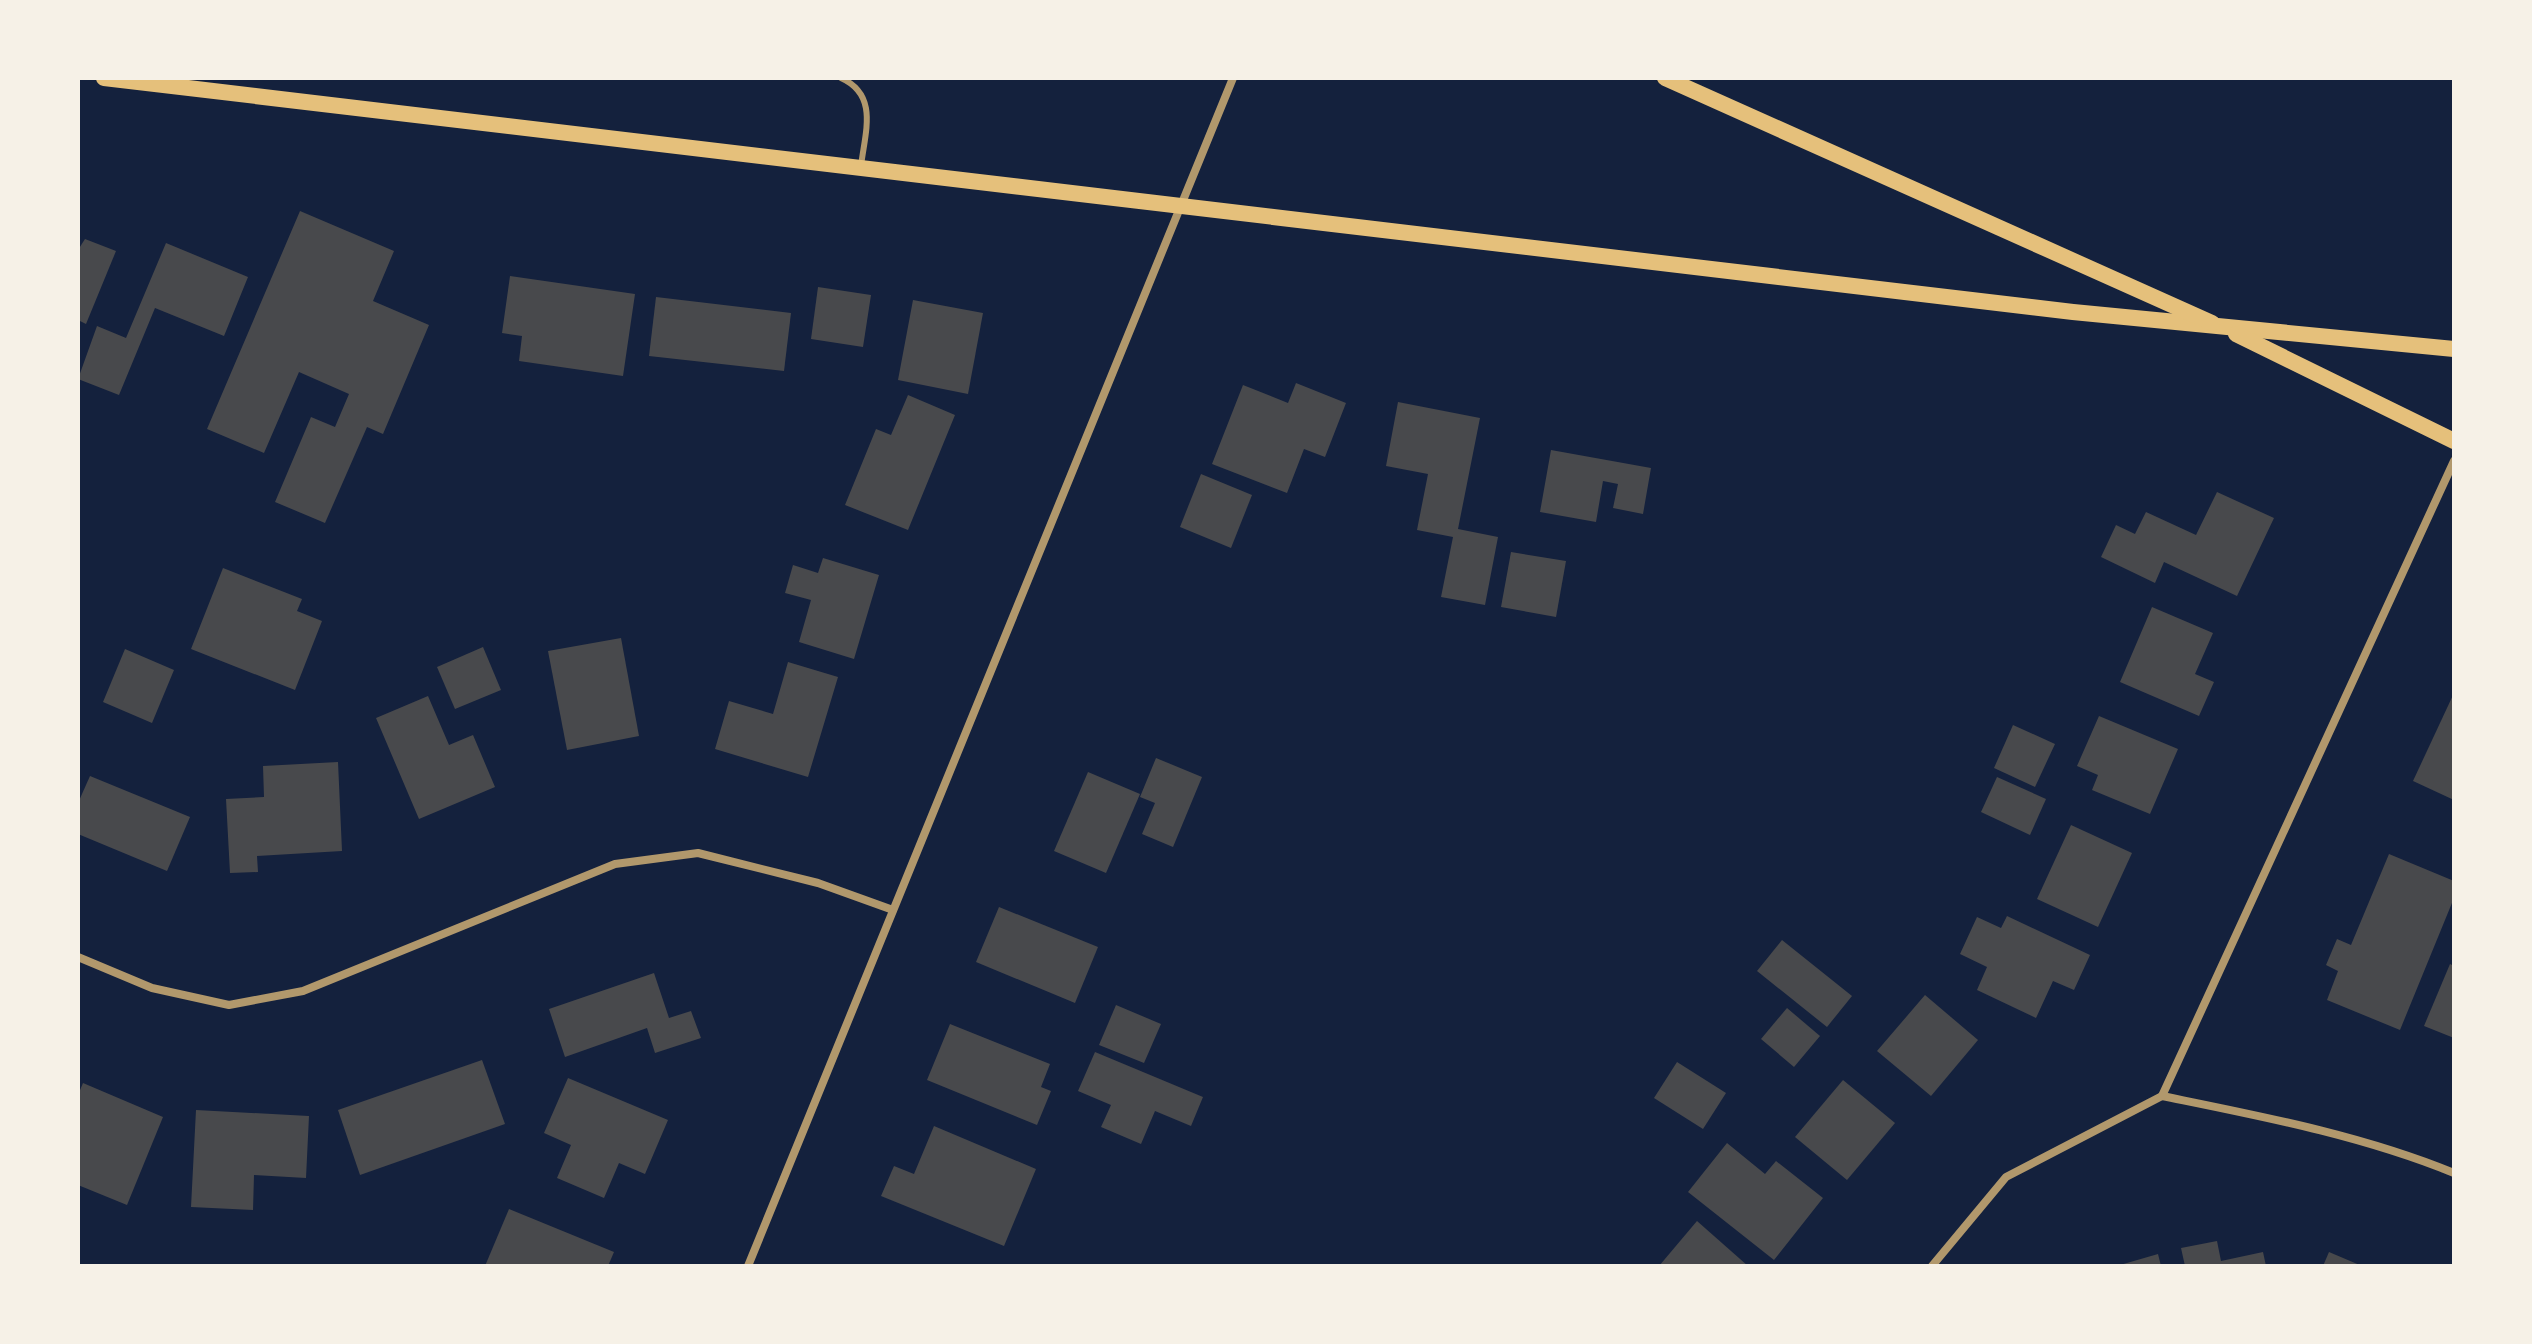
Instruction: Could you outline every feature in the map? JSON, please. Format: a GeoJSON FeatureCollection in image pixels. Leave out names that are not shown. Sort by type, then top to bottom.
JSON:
{"type":"FeatureCollection","features":[{"type":"Feature","properties":{"kind":"main road"},"geometry":{"type":"LineString","coordinates":[[104,78],[219,84],[861,166],[2226,329],[2454,349]]}},
{"type":"Feature","properties":{"kind":"main road"},"geometry":{"type":"LineString","coordinates":[[1665,78],[2226,329],[2454,441]]}},
{"type":"Feature","properties":{"kind":"street"},"geometry":{"type":"LineString","coordinates":[[748,1266],[1233,78]]}},
{"type":"Feature","properties":{"kind":"street"},"geometry":{"type":"LineString","coordinates":[[1932,1266],[2006,1177],[2162,1096],[2454,461]]}},
{"type":"Feature","properties":{"kind":"street"},"geometry":{"type":"LineString","coordinates":[[78,957],[152,988],[229,1005],[303,991],[615,864],[698,853],[818,883],[893,910]]}},
{"type":"Feature","properties":{"kind":"street"},"geometry":{"type":"LineString","coordinates":[[2162,1096],[2288,1122],[2420,1159],[2454,1173]]}},
{"type":"Feature","properties":{"kind":"lane"},"geometry":{"type":"LineString","coordinates":[[841,78],[865,98],[869,111],[861,166]]}},
{"type":"Feature","properties":{"kind":"building"},"geometry":{"type":"Polygon","coordinates":[[[300,211],[394,251],[373,301],[429,325],[383,434],[367,427],[325,523],[275,502],[311,417],[335,427],[349,394],[299,372],[264,453],[207,429],[300,211]]]}},
{"type":"Feature","properties":{"kind":"building"},"geometry":{"type":"Polygon","coordinates":[[[85,239],[116,251],[86,324],[78,320],[78,250],[85,239]]]}},
{"type":"Feature","properties":{"kind":"building"},"geometry":{"type":"Polygon","coordinates":[[[166,243],[248,277],[224,336],[155,308],[119,395],[78,379],[97,326],[126,338],[166,243]]]}},
{"type":"Feature","properties":{"kind":"building"},"geometry":{"type":"Polygon","coordinates":[[[510,276],[635,294],[623,376],[519,361],[522,336],[502,333],[510,276]]]}},
{"type":"Feature","properties":{"kind":"building"},"geometry":{"type":"Polygon","coordinates":[[[818,287],[871,295],[863,347],[811,339],[818,287]]]}},
{"type":"Feature","properties":{"kind":"building"},"geometry":{"type":"Polygon","coordinates":[[[656,297],[791,313],[784,371],[649,356],[656,297]]]}},
{"type":"Feature","properties":{"kind":"building"},"geometry":{"type":"Polygon","coordinates":[[[913,300],[983,313],[968,394],[898,380],[913,300]]]}},
{"type":"Feature","properties":{"kind":"building"},"geometry":{"type":"Polygon","coordinates":[[[1296,383],[1346,403],[1325,457],[1304,449],[1287,493],[1212,464],[1243,385],[1288,403],[1296,383]]]}},
{"type":"Feature","properties":{"kind":"building"},"geometry":{"type":"Polygon","coordinates":[[[908,395],[955,415],[908,530],[845,505],[876,429],[891,435],[908,395]]]}},
{"type":"Feature","properties":{"kind":"building"},"geometry":{"type":"Polygon","coordinates":[[[1398,402],[1480,418],[1458,529],[1498,537],[1485,605],[1441,597],[1453,537],[1417,530],[1428,474],[1386,466],[1398,402]]]}},
{"type":"Feature","properties":{"kind":"building"},"geometry":{"type":"Polygon","coordinates":[[[1551,450],[1651,468],[1643,514],[1613,508],[1618,484],[1603,481],[1596,522],[1540,512],[1551,450]]]}},
{"type":"Feature","properties":{"kind":"building"},"geometry":{"type":"Polygon","coordinates":[[[1201,474],[1252,495],[1231,548],[1180,527],[1201,474]]]}},
{"type":"Feature","properties":{"kind":"building"},"geometry":{"type":"Polygon","coordinates":[[[2217,492],[2274,518],[2237,596],[2164,562],[2155,583],[2101,557],[2116,525],[2135,534],[2146,512],[2196,535],[2217,492]]]}},
{"type":"Feature","properties":{"kind":"building"},"geometry":{"type":"Polygon","coordinates":[[[1511,552],[1566,561],[1556,617],[1501,607],[1511,552]]]}},
{"type":"Feature","properties":{"kind":"building"},"geometry":{"type":"Polygon","coordinates":[[[823,558],[879,575],[854,659],[799,642],[811,600],[785,593],[793,565],[818,573],[823,558]]]}},
{"type":"Feature","properties":{"kind":"building"},"geometry":{"type":"Polygon","coordinates":[[[223,568],[302,599],[297,611],[322,621],[295,690],[191,649],[223,568]]]}},
{"type":"Feature","properties":{"kind":"building"},"geometry":{"type":"Polygon","coordinates":[[[2152,607],[2213,633],[2195,674],[2214,682],[2199,716],[2120,682],[2152,607]]]}},
{"type":"Feature","properties":{"kind":"building"},"geometry":{"type":"Polygon","coordinates":[[[621,638],[639,736],[567,750],[548,651],[621,638]]]}},
{"type":"Feature","properties":{"kind":"building"},"geometry":{"type":"Polygon","coordinates":[[[483,647],[501,690],[455,709],[437,667],[483,647]]]}},
{"type":"Feature","properties":{"kind":"building"},"geometry":{"type":"Polygon","coordinates":[[[125,649],[174,670],[152,723],[103,702],[125,649]]]}},
{"type":"Feature","properties":{"kind":"building"},"geometry":{"type":"Polygon","coordinates":[[[788,662],[838,677],[808,777],[715,749],[729,701],[773,714],[788,662]]]}},
{"type":"Feature","properties":{"kind":"building"},"geometry":{"type":"Polygon","coordinates":[[[2454,693],[2454,800],[2413,781],[2454,693]]]}},
{"type":"Feature","properties":{"kind":"building"},"geometry":{"type":"Polygon","coordinates":[[[428,696],[449,745],[473,735],[495,787],[419,819],[376,718],[428,696]]]}},
{"type":"Feature","properties":{"kind":"building"},"geometry":{"type":"Polygon","coordinates":[[[2099,716],[2178,749],[2150,814],[2092,790],[2098,775],[2077,766],[2099,716]]]}},
{"type":"Feature","properties":{"kind":"building"},"geometry":{"type":"Polygon","coordinates":[[[2013,725],[2055,744],[2035,787],[1994,768],[2013,725]]]}},
{"type":"Feature","properties":{"kind":"building"},"geometry":{"type":"Polygon","coordinates":[[[1156,758],[1202,777],[1173,847],[1142,834],[1155,803],[1140,797],[1156,758]]]}},
{"type":"Feature","properties":{"kind":"building"},"geometry":{"type":"Polygon","coordinates":[[[338,762],[342,851],[257,856],[258,872],[230,873],[226,799],[264,797],[263,766],[338,762]]]}},
{"type":"Feature","properties":{"kind":"building"},"geometry":{"type":"Polygon","coordinates":[[[1088,772],[1140,794],[1106,873],[1054,851],[1088,772]]]}},
{"type":"Feature","properties":{"kind":"building"},"geometry":{"type":"Polygon","coordinates":[[[90,776],[190,817],[167,871],[78,834],[78,803],[90,776]]]}},
{"type":"Feature","properties":{"kind":"building"},"geometry":{"type":"Polygon","coordinates":[[[1997,777],[2046,799],[2030,835],[1981,812],[1997,777]]]}},
{"type":"Feature","properties":{"kind":"building"},"geometry":{"type":"Polygon","coordinates":[[[2071,825],[2132,853],[2098,927],[2037,899],[2071,825]]]}},
{"type":"Feature","properties":{"kind":"building"},"geometry":{"type":"Polygon","coordinates":[[[2389,854],[2454,881],[2454,898],[2400,1030],[2327,1000],[2338,971],[2326,965],[2337,939],[2351,945],[2389,854]]]}},
{"type":"Feature","properties":{"kind":"building"},"geometry":{"type":"Polygon","coordinates":[[[999,907],[1098,947],[1075,1003],[976,962],[999,907]]]}},
{"type":"Feature","properties":{"kind":"building"},"geometry":{"type":"Polygon","coordinates":[[[2007,916],[2090,955],[2074,990],[2053,981],[2036,1018],[1977,990],[1987,967],[1960,954],[1977,917],[2001,928],[2007,916]]]}},
{"type":"Feature","properties":{"kind":"building"},"geometry":{"type":"Polygon","coordinates":[[[1782,940],[1852,996],[1827,1027],[1757,971],[1782,940]]]}},
{"type":"Feature","properties":{"kind":"building"},"geometry":{"type":"Polygon","coordinates":[[[2450,964],[2454,966],[2454,1038],[2424,1026],[2450,964]]]}},
{"type":"Feature","properties":{"kind":"building"},"geometry":{"type":"Polygon","coordinates":[[[654,973],[669,1018],[691,1011],[701,1038],[655,1053],[647,1028],[565,1057],[549,1009],[654,973]]]}},
{"type":"Feature","properties":{"kind":"building"},"geometry":{"type":"Polygon","coordinates":[[[1925,995],[1978,1040],[1931,1096],[1877,1051],[1925,995]]]}},
{"type":"Feature","properties":{"kind":"building"},"geometry":{"type":"Polygon","coordinates":[[[1116,1005],[1161,1024],[1144,1063],[1099,1045],[1116,1005]]]}},
{"type":"Feature","properties":{"kind":"building"},"geometry":{"type":"Polygon","coordinates":[[[1787,1008],[1820,1036],[1794,1067],[1761,1039],[1787,1008]]]}},
{"type":"Feature","properties":{"kind":"building"},"geometry":{"type":"Polygon","coordinates":[[[950,1024],[1050,1064],[1041,1087],[1051,1091],[1037,1125],[927,1080],[950,1024]]]}},
{"type":"Feature","properties":{"kind":"building"},"geometry":{"type":"Polygon","coordinates":[[[1095,1052],[1203,1097],[1191,1126],[1155,1111],[1141,1144],[1101,1127],[1111,1105],[1078,1091],[1095,1052]]]}},
{"type":"Feature","properties":{"kind":"building"},"geometry":{"type":"Polygon","coordinates":[[[482,1060],[505,1124],[360,1175],[338,1110],[482,1060]]]}},
{"type":"Feature","properties":{"kind":"building"},"geometry":{"type":"Polygon","coordinates":[[[1677,1062],[1726,1093],[1703,1129],[1654,1098],[1677,1062]]]}},
{"type":"Feature","properties":{"kind":"building"},"geometry":{"type":"Polygon","coordinates":[[[568,1078],[668,1120],[645,1174],[619,1163],[604,1198],[557,1178],[571,1145],[544,1133],[568,1078]]]}},
{"type":"Feature","properties":{"kind":"building"},"geometry":{"type":"Polygon","coordinates":[[[1843,1080],[1895,1123],[1847,1180],[1795,1137],[1843,1080]]]}},
{"type":"Feature","properties":{"kind":"building"},"geometry":{"type":"Polygon","coordinates":[[[83,1083],[163,1117],[127,1205],[78,1185],[78,1095],[83,1083]]]}},
{"type":"Feature","properties":{"kind":"building"},"geometry":{"type":"Polygon","coordinates":[[[196,1110],[309,1116],[306,1178],[254,1175],[253,1210],[191,1207],[196,1110]]]}},
{"type":"Feature","properties":{"kind":"building"},"geometry":{"type":"Polygon","coordinates":[[[934,1126],[1036,1169],[1004,1246],[881,1196],[894,1166],[914,1174],[934,1126]]]}},
{"type":"Feature","properties":{"kind":"building"},"geometry":{"type":"Polygon","coordinates":[[[1727,1143],[1765,1174],[1776,1161],[1823,1198],[1774,1260],[1688,1192],[1727,1143]]]}},
{"type":"Feature","properties":{"kind":"building"},"geometry":{"type":"Polygon","coordinates":[[[509,1209],[614,1252],[608,1266],[485,1266],[509,1209]]]}},
{"type":"Feature","properties":{"kind":"building"},"geometry":{"type":"Polygon","coordinates":[[[1697,1221],[1748,1266],[1659,1266],[1697,1221]]]}},
{"type":"Feature","properties":{"kind":"building"},"geometry":{"type":"Polygon","coordinates":[[[2217,1241],[2221,1261],[2263,1252],[2266,1266],[2185,1266],[2181,1248],[2217,1241]]]}},
{"type":"Feature","properties":{"kind":"building"},"geometry":{"type":"Polygon","coordinates":[[[2329,1252],[2362,1266],[2323,1266],[2329,1252]]]}},
{"type":"Feature","properties":{"kind":"building"},"geometry":{"type":"Polygon","coordinates":[[[2158,1254],[2161,1266],[2120,1266],[2120,1265],[2158,1254]]]}}]}
